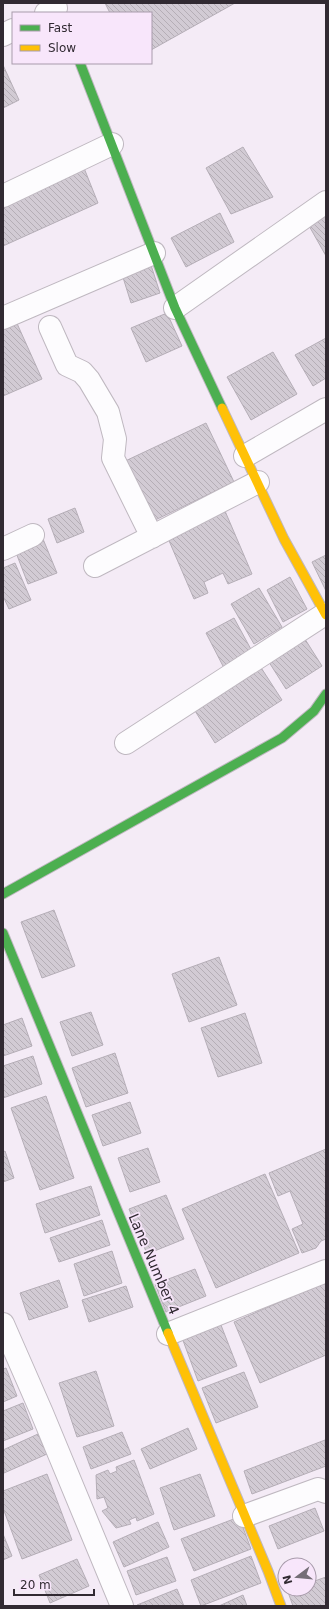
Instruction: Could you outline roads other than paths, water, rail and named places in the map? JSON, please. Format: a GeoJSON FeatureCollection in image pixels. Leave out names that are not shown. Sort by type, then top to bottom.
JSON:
{"type":"FeatureCollection","features":[{"type":"Feature","properties":{"kind":"street"},"geometry":{"type":"LineString","coordinates":[[3,35],[12,30]]}},
{"type":"Feature","properties":{"kind":"street"},"geometry":{"type":"LineString","coordinates":[[80,64],[175,308],[284,539],[326,614],[126,743]]}},
{"type":"Feature","properties":{"kind":"street"},"geometry":{"type":"LineString","coordinates":[[3,196],[112,144]]}},
{"type":"Feature","properties":{"kind":"street"},"geometry":{"type":"LineString","coordinates":[[175,308],[326,202]]}},
{"type":"Feature","properties":{"kind":"street"},"geometry":{"type":"LineString","coordinates":[[3,318],[154,253]]}},
{"type":"Feature","properties":{"kind":"street"},"geometry":{"type":"LineString","coordinates":[[50,327],[67,366],[82,372],[89,380],[108,412],[115,439],[113,458],[152,537]]}},
{"type":"Feature","properties":{"kind":"street"},"geometry":{"type":"LineString","coordinates":[[245,456],[326,408]]}},
{"type":"Feature","properties":{"kind":"street"},"geometry":{"type":"LineString","coordinates":[[95,566],[258,482]]}},
{"type":"Feature","properties":{"kind":"street"},"geometry":{"type":"LineString","coordinates":[[3,549],[33,535]]}},
{"type":"Feature","properties":{"kind":"street"},"geometry":{"type":"LineString","coordinates":[[3,894],[282,738],[314,711],[326,694]]}},
{"type":"Feature","properties":{"kind":"street","name":"Lane Number 4"},"geometry":{"type":"LineString","coordinates":[[3,933],[48,1038],[168,1334],[281,1606]]}},
{"type":"Feature","properties":{"kind":"street"},"geometry":{"type":"LineString","coordinates":[[168,1334],[326,1271]]}},
{"type":"Feature","properties":{"kind":"street"},"geometry":{"type":"LineString","coordinates":[[3,1324],[42,1413],[122,1606]]}},
{"type":"Feature","properties":{"kind":"street"},"geometry":{"type":"LineString","coordinates":[[244,1516],[318,1489],[326,1492]]}}]}
